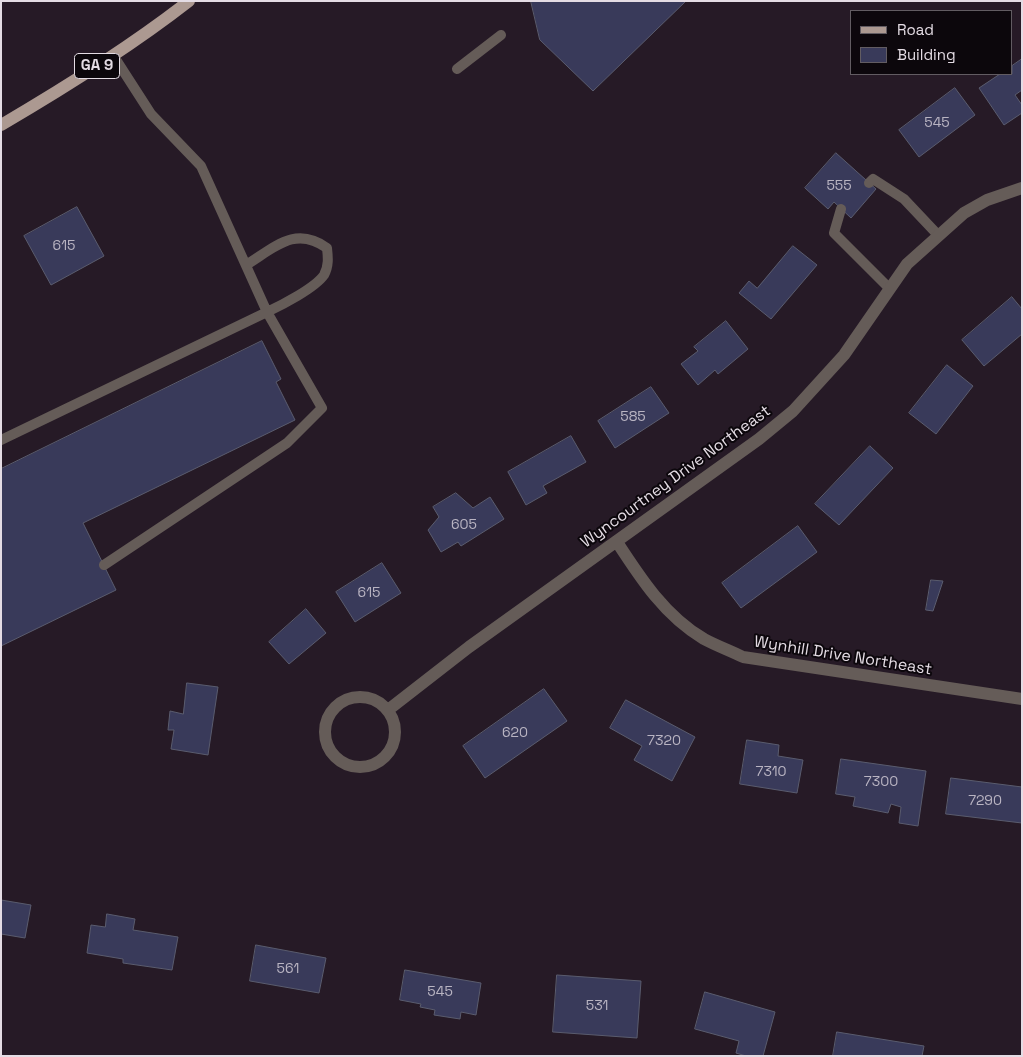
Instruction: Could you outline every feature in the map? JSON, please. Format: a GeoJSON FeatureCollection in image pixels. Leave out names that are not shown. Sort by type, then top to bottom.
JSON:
{"type":"FeatureCollection","features":[{"type":"Feature","properties":{"kind":"main road","name":"GA 9"},"geometry":{"type":"LineString","coordinates":[[1,124],[63,88],[154,28],[189,1]]}},
{"type":"Feature","properties":{"kind":"street","name":"Wyncourtney Drive Northeast"},"geometry":{"type":"LineString","coordinates":[[388,710],[469,647],[759,439],[793,410],[844,354],[907,264],[964,214],[987,200],[1022,188]]}},
{"type":"Feature","properties":{"kind":"street","name":"Wynhill Drive Northeast"},"geometry":{"type":"LineString","coordinates":[[617,542],[646,587],[671,615],[704,639],[743,657],[1022,699]]}},
{"type":"Feature","properties":{"kind":"street"},"geometry":{"type":"LineString","coordinates":[[360,696],[379,702],[388,710],[396,729],[395,740],[390,751],[375,764],[357,768],[345,765],[329,750],[324,738],[326,718],[333,708],[348,698],[360,696]]}},
{"type":"Feature","properties":{"kind":"lane"},"geometry":{"type":"LineString","coordinates":[[457,69],[501,35]]}},
{"type":"Feature","properties":{"kind":"lane"},"geometry":{"type":"LineString","coordinates":[[104,565],[287,443],[322,408],[267,312],[201,166],[151,114],[113,55]]}},
{"type":"Feature","properties":{"kind":"lane"},"geometry":{"type":"LineString","coordinates":[[870,183],[873,179],[904,200],[938,235]]}},
{"type":"Feature","properties":{"kind":"lane"},"geometry":{"type":"LineString","coordinates":[[841,209],[834,233],[890,289]]}},
{"type":"Feature","properties":{"kind":"lane"},"geometry":{"type":"LineString","coordinates":[[1,440],[292,300],[324,275],[329,260],[327,248],[306,237],[293,238],[246,265]]}},
{"type":"Feature","properties":{"kind":"building"},"geometry":{"type":"Polygon","coordinates":[[[531,1],[686,1],[593,91],[540,40],[531,1]]]}},
{"type":"Feature","properties":{"kind":"building"},"geometry":{"type":"Polygon","coordinates":[[[1022,59],[1022,90],[1015,95],[1022,105],[1022,113],[1004,125],[979,88],[998,75],[1013,75],[1013,65],[1022,59]]]}},
{"type":"Feature","properties":{"kind":"building"},"geometry":{"type":"Polygon","coordinates":[[[955,88],[975,115],[919,157],[899,130],[955,88]]]}},
{"type":"Feature","properties":{"kind":"building"},"geometry":{"type":"Polygon","coordinates":[[[836,153],[876,189],[851,218],[834,202],[828,209],[805,188],[836,153]]]}},
{"type":"Feature","properties":{"kind":"building"},"geometry":{"type":"Polygon","coordinates":[[[77,207],[104,256],[51,285],[24,236],[77,207]]]}},
{"type":"Feature","properties":{"kind":"building"},"geometry":{"type":"Polygon","coordinates":[[[793,246],[817,265],[771,319],[739,293],[749,281],[757,288],[793,246]]]}},
{"type":"Feature","properties":{"kind":"building"},"geometry":{"type":"Polygon","coordinates":[[[1012,297],[1022,309],[1022,334],[984,366],[962,340],[1012,297]]]}},
{"type":"Feature","properties":{"kind":"building"},"geometry":{"type":"Polygon","coordinates":[[[726,321],[748,349],[718,374],[715,370],[698,385],[681,364],[698,351],[694,347],[726,321]]]}},
{"type":"Feature","properties":{"kind":"building"},"geometry":{"type":"Polygon","coordinates":[[[262,341],[281,379],[276,382],[295,420],[83,523],[116,590],[1,646],[1,469],[262,341]]]}},
{"type":"Feature","properties":{"kind":"building"},"geometry":{"type":"Polygon","coordinates":[[[947,365],[973,386],[936,434],[909,413],[947,365]]]}},
{"type":"Feature","properties":{"kind":"building"},"geometry":{"type":"Polygon","coordinates":[[[651,387],[669,413],[615,448],[598,421],[651,387]]]}},
{"type":"Feature","properties":{"kind":"building"},"geometry":{"type":"Polygon","coordinates":[[[571,436],[586,462],[543,486],[547,493],[526,505],[508,472],[571,436]]]}},
{"type":"Feature","properties":{"kind":"building"},"geometry":{"type":"Polygon","coordinates":[[[870,446],[893,468],[839,525],[815,504],[870,446]]]}},
{"type":"Feature","properties":{"kind":"building"},"geometry":{"type":"Polygon","coordinates":[[[456,493],[473,508],[490,497],[504,519],[461,546],[458,542],[441,552],[428,530],[439,517],[433,507],[456,493]]]}},
{"type":"Feature","properties":{"kind":"building"},"geometry":{"type":"Polygon","coordinates":[[[798,526],[817,552],[741,608],[722,583],[798,526]]]}},
{"type":"Feature","properties":{"kind":"building"},"geometry":{"type":"Polygon","coordinates":[[[382,563],[401,593],[355,622],[336,592],[382,563]]]}},
{"type":"Feature","properties":{"kind":"building"},"geometry":{"type":"Polygon","coordinates":[[[931,580],[943,581],[933,611],[926,610],[931,580]]]}},
{"type":"Feature","properties":{"kind":"building"},"geometry":{"type":"Polygon","coordinates":[[[306,609],[326,633],[289,664],[269,642],[306,609]]]}},
{"type":"Feature","properties":{"kind":"building"},"geometry":{"type":"Polygon","coordinates":[[[187,683],[218,687],[208,755],[171,749],[174,730],[168,730],[170,711],[183,714],[187,683]]]}},
{"type":"Feature","properties":{"kind":"building"},"geometry":{"type":"Polygon","coordinates":[[[544,689],[567,721],[485,778],[463,746],[544,689]]]}},
{"type":"Feature","properties":{"kind":"building"},"geometry":{"type":"Polygon","coordinates":[[[626,700],[695,737],[672,781],[634,760],[642,746],[610,728],[626,700]]]}},
{"type":"Feature","properties":{"kind":"building"},"geometry":{"type":"Polygon","coordinates":[[[747,740],[779,745],[778,756],[803,760],[797,793],[740,784],[747,740]]]}},
{"type":"Feature","properties":{"kind":"building"},"geometry":{"type":"Polygon","coordinates":[[[841,759],[926,771],[918,826],[899,823],[901,807],[891,804],[888,813],[853,806],[855,797],[836,794],[841,759]]]}},
{"type":"Feature","properties":{"kind":"building"},"geometry":{"type":"Polygon","coordinates":[[[951,778],[1022,787],[1022,823],[946,814],[951,778]]]}},
{"type":"Feature","properties":{"kind":"building"},"geometry":{"type":"Polygon","coordinates":[[[1,900],[31,905],[25,938],[1,934],[1,900]]]}},
{"type":"Feature","properties":{"kind":"building"},"geometry":{"type":"Polygon","coordinates":[[[107,914],[135,919],[133,930],[178,937],[172,970],[123,963],[123,959],[87,953],[91,925],[105,927],[107,914]]]}},
{"type":"Feature","properties":{"kind":"building"},"geometry":{"type":"Polygon","coordinates":[[[256,945],[326,958],[319,993],[250,981],[256,945]]]}},
{"type":"Feature","properties":{"kind":"building"},"geometry":{"type":"Polygon","coordinates":[[[405,970],[481,983],[476,1015],[461,1012],[460,1019],[434,1015],[435,1010],[420,1007],[421,1004],[400,1000],[405,970]]]}},
{"type":"Feature","properties":{"kind":"building"},"geometry":{"type":"Polygon","coordinates":[[[557,975],[641,981],[637,1038],[553,1032],[557,975]]]}},
{"type":"Feature","properties":{"kind":"building"},"geometry":{"type":"Polygon","coordinates":[[[705,992],[775,1012],[763,1056],[746,1056],[736,1053],[739,1041],[695,1029],[705,992]]]}},
{"type":"Feature","properties":{"kind":"building"},"geometry":{"type":"Polygon","coordinates":[[[837,1032],[924,1046],[922,1056],[833,1056],[837,1032]]]}}]}
